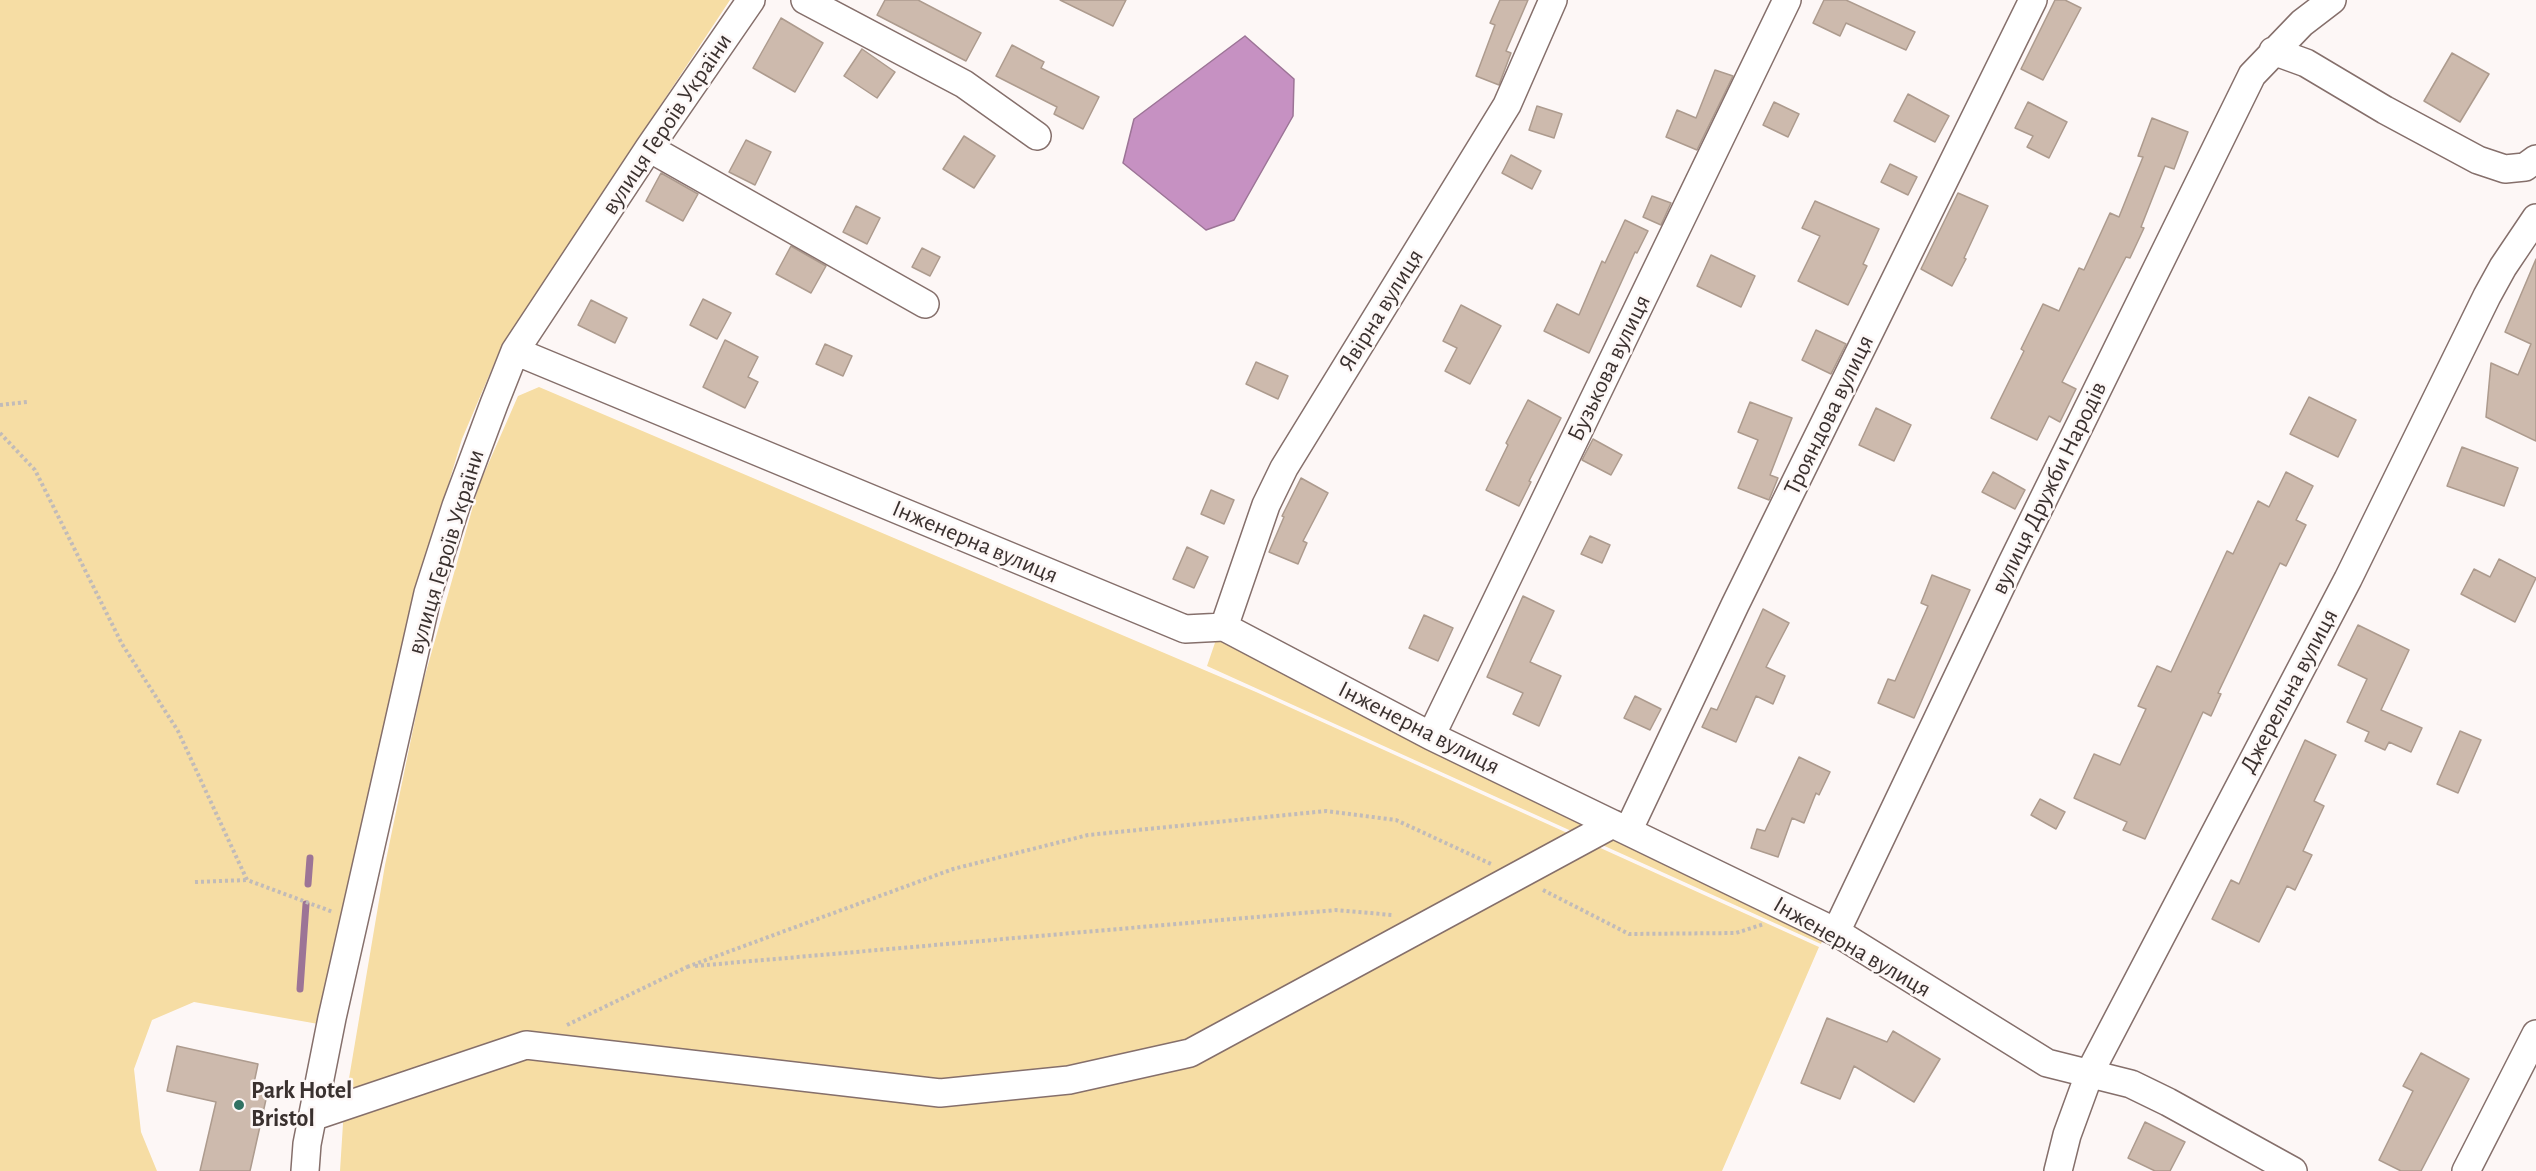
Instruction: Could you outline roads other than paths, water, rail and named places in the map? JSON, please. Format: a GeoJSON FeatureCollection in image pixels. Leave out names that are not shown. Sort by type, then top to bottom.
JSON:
{"type":"FeatureCollection","features":[{"type":"Feature","properties":{"kind":"street","name":"вулиця Героїв України"},"geometry":{"type":"LineString","coordinates":[[304,1171],[312,1117],[354,919],[428,593],[456,506],[516,351],[649,148],[751,0]]}},
{"type":"Feature","properties":{"kind":"street"},"geometry":{"type":"LineString","coordinates":[[804,0],[964,84],[1037,136]]}},
{"type":"Feature","properties":{"kind":"street","name":"Явірна вулиця"},"geometry":{"type":"LineString","coordinates":[[1224,627],[1266,505],[1284,468],[1508,105],[1554,0]]}},
{"type":"Feature","properties":{"kind":"street","name":"Бузькова вулиця"},"geometry":{"type":"LineString","coordinates":[[1431,736],[1787,0]]}},
{"type":"Feature","properties":{"kind":"street","name":"Трояндова вулиця"},"geometry":{"type":"LineString","coordinates":[[1620,827],[1735,605],[2033,0]]}},
{"type":"Feature","properties":{"kind":"street","name":"вулиця Дружби Народів"},"geometry":{"type":"LineString","coordinates":[[1836,932],[2011,565],[2252,75],[2302,23],[2332,0]]}},
{"type":"Feature","properties":{"kind":"street"},"geometry":{"type":"LineString","coordinates":[[2273,51],[2306,63],[2385,110],[2478,160],[2505,170],[2525,167],[2536,159]]}},
{"type":"Feature","properties":{"kind":"street"},"geometry":{"type":"LineString","coordinates":[[649,148],[925,304]]}},
{"type":"Feature","properties":{"kind":"street","name":"Джерельна вулиця"},"geometry":{"type":"LineString","coordinates":[[2058,1171],[2067,1135],[2090,1072],[2348,579],[2487,296],[2503,267],[2536,218]]}},
{"type":"Feature","properties":{"kind":"street","name":"Інженерна вулиця"},"geometry":{"type":"LineString","coordinates":[[516,351],[1185,629],[1224,627],[1431,736],[1836,932],[2047,1063],[2131,1084],[2293,1171]]}},
{"type":"Feature","properties":{"kind":"street"},"geometry":{"type":"LineString","coordinates":[[312,1117],[526,1045],[940,1093],[1070,1080],[1190,1053],[1516,876],[1620,827]]}},
{"type":"Feature","properties":{"kind":"street"},"geometry":{"type":"LineString","coordinates":[[2466,1171],[2536,1034]]}},
{"type":"Feature","properties":{"kind":"waterway"},"geometry":{"type":"LineString","coordinates":[[308,884],[310,858]]}},
{"type":"Feature","properties":{"kind":"waterway"},"geometry":{"type":"LineString","coordinates":[[300,989],[306,904]]}},
{"type":"Feature","properties":{"kind":"place","name":"Park Hotel Bristol"},"geometry":{"type":"Point","coordinates":[239,1105]}}]}
